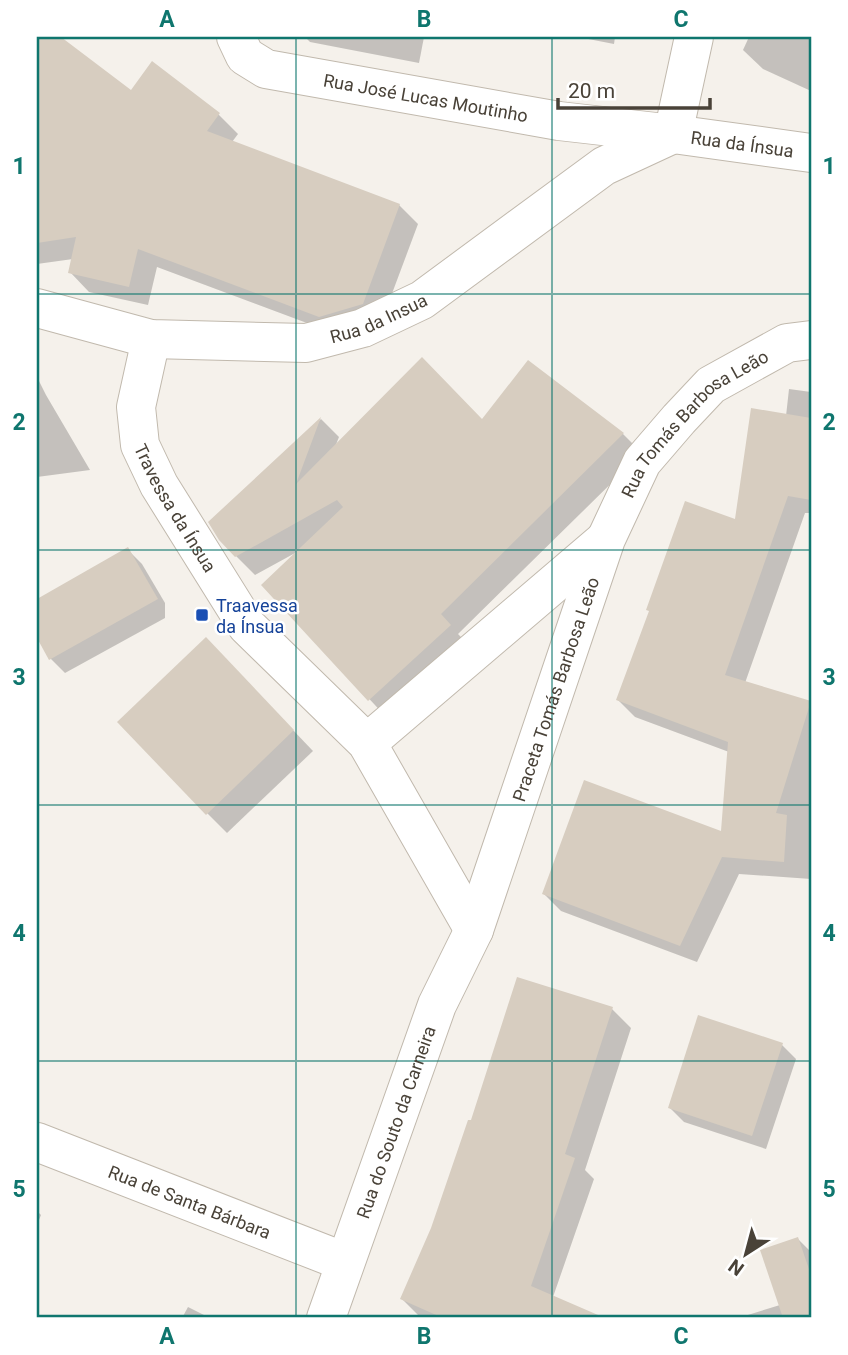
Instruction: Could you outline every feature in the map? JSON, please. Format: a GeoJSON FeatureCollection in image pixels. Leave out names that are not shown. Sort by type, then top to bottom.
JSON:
{"type":"FeatureCollection","features":[{"type":"Feature","properties":{"kind":"street","name":"Rua José Lucas Moutinho"},"geometry":{"type":"LineString","coordinates":[[236,37],[245,55],[266,69],[559,121],[673,134]]}},
{"type":"Feature","properties":{"kind":"street"},"geometry":{"type":"LineString","coordinates":[[673,134],[694,37]]}},
{"type":"Feature","properties":{"kind":"street","name":"Rua da Ínsua"},"geometry":{"type":"LineString","coordinates":[[673,134],[811,153]]}},
{"type":"Feature","properties":{"kind":"street","name":"Rua da Insua"},"geometry":{"type":"LineString","coordinates":[[37,308],[151,339],[306,343],[363,328],[422,300],[604,166],[673,134]]}},
{"type":"Feature","properties":{"kind":"street","name":"Travessa da Ínsua"},"geometry":{"type":"LineString","coordinates":[[151,339],[136,407],[140,445],[159,485],[247,626],[367,743]]}},
{"type":"Feature","properties":{"kind":"street","name":"Rua Tomás Barbosa Leão"},"geometry":{"type":"LineString","coordinates":[[606,539],[642,462],[711,385],[787,343],[811,340]]}},
{"type":"Feature","properties":{"kind":"street","name":"Praceta Tomás Barbosa Leão"},"geometry":{"type":"LineString","coordinates":[[367,743],[606,539]]}},
{"type":"Feature","properties":{"kind":"street","name":"Praceta Tomás Barbosa Leão"},"geometry":{"type":"LineString","coordinates":[[474,930],[606,539]]}},
{"type":"Feature","properties":{"kind":"street"},"geometry":{"type":"LineString","coordinates":[[367,743],[474,930]]}},
{"type":"Feature","properties":{"kind":"street","name":"Rua do Souto da Carneira"},"geometry":{"type":"LineString","coordinates":[[326,1318],[437,1005],[474,930]]}},
{"type":"Feature","properties":{"kind":"street","name":"Rua de Santa Bárbara"},"geometry":{"type":"LineString","coordinates":[[37,1142],[345,1262]]}},
{"type":"Feature","properties":{"kind":"building"},"geometry":{"type":"Polygon","coordinates":[[[37,37],[61,37],[131,90],[152,61],[220,113],[207,131],[400,204],[363,304],[319,317],[138,249],[129,287],[68,273],[76,237],[37,243],[37,37]]]}},
{"type":"Feature","properties":{"kind":"building"},"geometry":{"type":"Polygon","coordinates":[[[422,357],[482,419],[528,360],[624,433],[441,614],[451,625],[368,701],[261,585],[343,507],[337,500],[235,557],[219,540],[208,522],[321,417],[296,484],[422,357]]]}},
{"type":"Feature","properties":{"kind":"building"},"geometry":{"type":"Polygon","coordinates":[[[751,408],[811,418],[811,500],[788,496],[725,675],[811,701],[776,813],[787,815],[784,862],[722,857],[680,946],[542,894],[584,780],[721,831],[728,742],[616,700],[685,501],[735,519],[751,408]]]}},
{"type":"Feature","properties":{"kind":"building"},"geometry":{"type":"Polygon","coordinates":[[[128,547],[158,599],[49,660],[37,638],[37,599],[128,547]]]}},
{"type":"Feature","properties":{"kind":"building"},"geometry":{"type":"Polygon","coordinates":[[[206,637],[294,730],[206,815],[117,722],[206,637]]]}},
{"type":"Feature","properties":{"kind":"building"},"geometry":{"type":"Polygon","coordinates":[[[517,977],[613,1007],[565,1154],[575,1158],[531,1286],[605,1318],[443,1318],[400,1299],[431,1228],[468,1120],[471,1120],[517,977]]]}},
{"type":"Feature","properties":{"kind":"building"},"geometry":{"type":"Polygon","coordinates":[[[698,1015],[783,1043],[752,1136],[668,1108],[698,1015]]]}},
{"type":"Feature","properties":{"kind":"building"},"geometry":{"type":"Polygon","coordinates":[[[798,1237],[811,1275],[811,1318],[783,1318],[760,1250],[798,1237]]]}},
{"type":"Feature","properties":{"kind":"place","name":"Traavessa da Ínsua"},"geometry":{"type":"Point","coordinates":[202,615]}}]}
